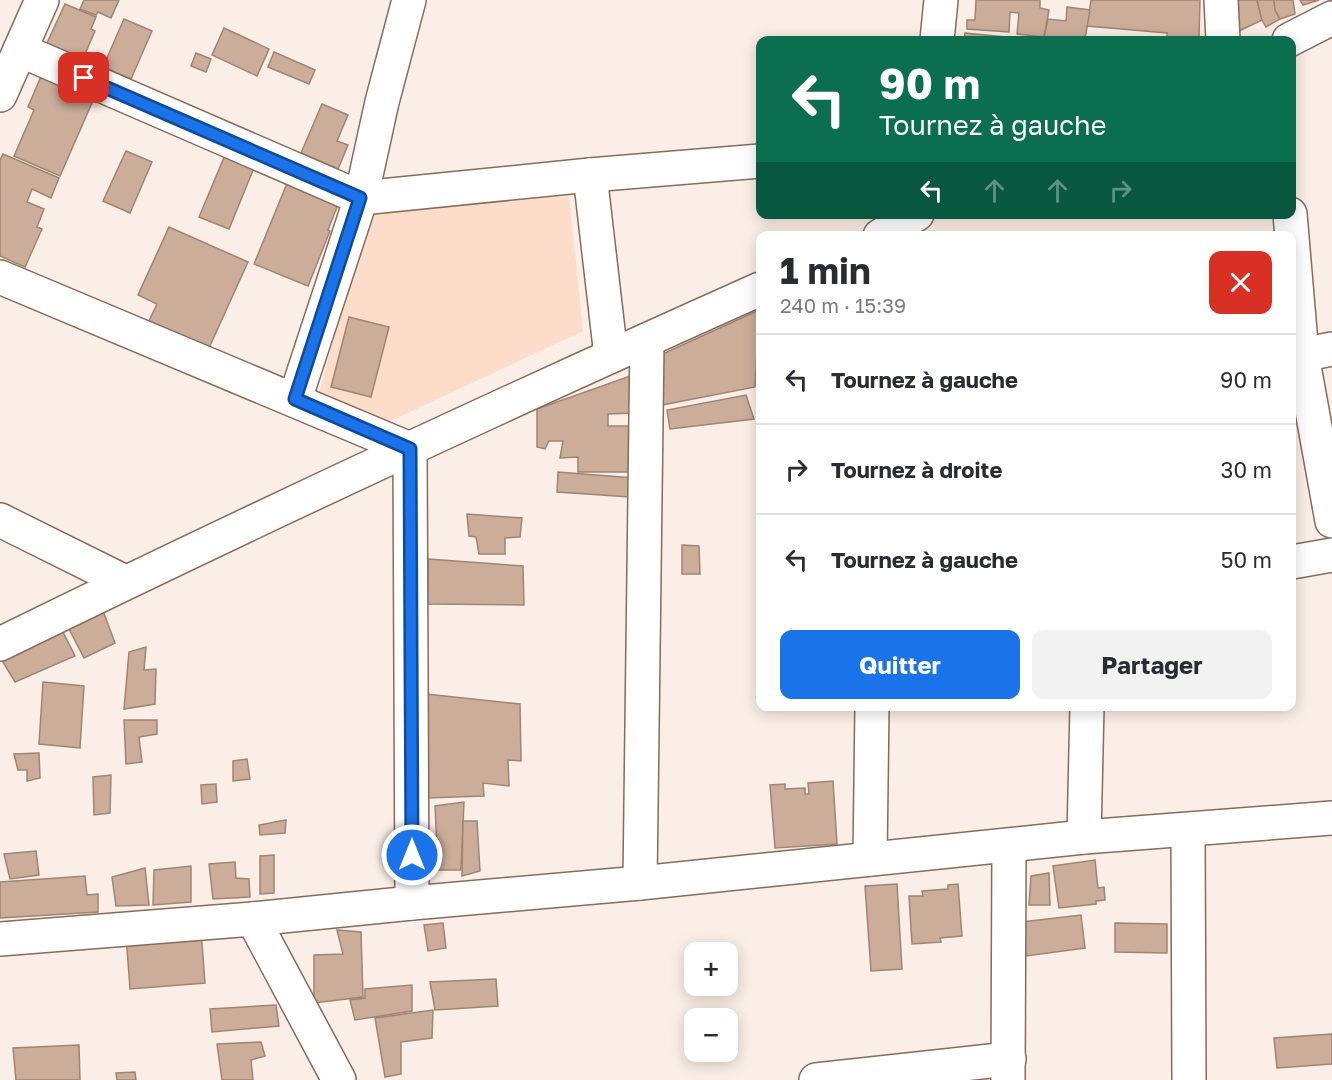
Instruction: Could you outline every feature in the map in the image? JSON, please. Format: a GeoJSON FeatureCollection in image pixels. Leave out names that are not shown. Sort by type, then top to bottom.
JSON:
{"type":"FeatureCollection","features":[{"type":"Feature","properties":{"kind":"street"},"geometry":{"type":"LineString","coordinates":[[0,95],[42,0]]}},
{"type":"Feature","properties":{"kind":"street"},"geometry":{"type":"LineString","coordinates":[[295,399],[360,198],[409,0]]}},
{"type":"Feature","properties":{"kind":"street"},"geometry":{"type":"LineString","coordinates":[[937,36],[941,0]]}},
{"type":"Feature","properties":{"kind":"street"},"geometry":{"type":"LineString","coordinates":[[1221,0],[1223,36]]}},
{"type":"Feature","properties":{"kind":"street"},"geometry":{"type":"LineString","coordinates":[[1296,36],[1332,18]]}},
{"type":"Feature","properties":{"kind":"street"},"geometry":{"type":"LineString","coordinates":[[20,50],[360,198],[756,161]]}},
{"type":"Feature","properties":{"kind":"street"},"geometry":{"type":"LineString","coordinates":[[590,175],[611,356]]}},
{"type":"Feature","properties":{"kind":"street"},"geometry":{"type":"LineString","coordinates":[[888,231],[908,219]]}},
{"type":"Feature","properties":{"kind":"street"},"geometry":{"type":"LineString","coordinates":[[1296,258],[1332,521]]}},
{"type":"Feature","properties":{"kind":"street"},"geometry":{"type":"LineString","coordinates":[[0,277],[410,449]]}},
{"type":"Feature","properties":{"kind":"street"},"geometry":{"type":"LineString","coordinates":[[0,644],[125,582],[756,291]]}},
{"type":"Feature","properties":{"kind":"street"},"geometry":{"type":"LineString","coordinates":[[640,884],[647,340]]}},
{"type":"Feature","properties":{"kind":"street"},"geometry":{"type":"LineString","coordinates":[[410,449],[412,903]]}},
{"type":"Feature","properties":{"kind":"street"},"geometry":{"type":"LineString","coordinates":[[0,520],[125,582]]}},
{"type":"Feature","properties":{"kind":"street"},"geometry":{"type":"LineString","coordinates":[[1296,561],[1332,555]]}},
{"type":"Feature","properties":{"kind":"street"},"geometry":{"type":"LineString","coordinates":[[870,859],[872,711]]}},
{"type":"Feature","properties":{"kind":"street"},"geometry":{"type":"LineString","coordinates":[[1084,837],[1087,711]]}},
{"type":"Feature","properties":{"kind":"street"},"geometry":{"type":"LineString","coordinates":[[0,939],[640,884],[1084,837],[1332,818]]}},
{"type":"Feature","properties":{"kind":"street"},"geometry":{"type":"LineString","coordinates":[[1188,830],[1189,1080]]}},
{"type":"Feature","properties":{"kind":"street"},"geometry":{"type":"LineString","coordinates":[[816,1080],[1008,1069],[1009,846]]}},
{"type":"Feature","properties":{"kind":"street"},"geometry":{"type":"LineString","coordinates":[[253,919],[339,1080]]}},
{"type":"Feature","properties":{"kind":"shaded area"},"geometry":{"type":"Polygon","coordinates":[[[569,196],[583,331],[382,425],[319,394],[367,209],[569,196]]]}},
{"type":"Feature","properties":{"kind":"building"},"geometry":{"type":"Polygon","coordinates":[[[84,0],[119,0],[111,18],[98,12],[96,15],[80,9],[84,0]]]}},
{"type":"Feature","properties":{"kind":"building"},"geometry":{"type":"Polygon","coordinates":[[[976,0],[1040,0],[1040,8],[1049,10],[1044,36],[1017,34],[1019,13],[1010,12],[1009,32],[967,29],[967,20],[975,20],[976,0]]]}},
{"type":"Feature","properties":{"kind":"building"},"geometry":{"type":"Polygon","coordinates":[[[1091,0],[1200,0],[1199,36],[1167,36],[1167,33],[1087,26],[1091,0]]]}},
{"type":"Feature","properties":{"kind":"building"},"geometry":{"type":"Polygon","coordinates":[[[1236,0],[1257,0],[1262,20],[1237,32],[1236,0]]]}},
{"type":"Feature","properties":{"kind":"building"},"geometry":{"type":"Polygon","coordinates":[[[1257,0],[1274,0],[1275,10],[1280,19],[1266,27],[1257,0]]]}},
{"type":"Feature","properties":{"kind":"building"},"geometry":{"type":"Polygon","coordinates":[[[1274,0],[1293,0],[1295,14],[1280,19],[1275,10],[1274,0]]]}},
{"type":"Feature","properties":{"kind":"building"},"geometry":{"type":"Polygon","coordinates":[[[1300,0],[1319,0],[1303,5],[1300,0]]]}},
{"type":"Feature","properties":{"kind":"building"},"geometry":{"type":"Polygon","coordinates":[[[65,4],[96,17],[91,29],[95,31],[82,61],[46,45],[65,4]]]}},
{"type":"Feature","properties":{"kind":"building"},"geometry":{"type":"Polygon","coordinates":[[[1067,7],[1090,10],[1086,36],[1044,36],[1048,19],[1066,21],[1067,7]]]}},
{"type":"Feature","properties":{"kind":"building"},"geometry":{"type":"Polygon","coordinates":[[[124,19],[152,31],[131,79],[103,67],[124,19]]]}},
{"type":"Feature","properties":{"kind":"building"},"geometry":{"type":"Polygon","coordinates":[[[224,28],[269,49],[257,76],[212,55],[224,28]]]}},
{"type":"Feature","properties":{"kind":"building"},"geometry":{"type":"Polygon","coordinates":[[[965,33],[996,36],[965,36],[965,33]]]}},
{"type":"Feature","properties":{"kind":"building"},"geometry":{"type":"Polygon","coordinates":[[[274,52],[315,70],[309,84],[268,67],[274,52]]]}},
{"type":"Feature","properties":{"kind":"building"},"geometry":{"type":"Polygon","coordinates":[[[196,53],[211,59],[206,72],[191,66],[196,53]]]}},
{"type":"Feature","properties":{"kind":"building"},"geometry":{"type":"Polygon","coordinates":[[[42,74],[95,96],[60,176],[14,156],[34,110],[28,107],[42,74]]]}},
{"type":"Feature","properties":{"kind":"building"},"geometry":{"type":"Polygon","coordinates":[[[322,104],[348,115],[337,141],[348,145],[338,169],[301,153],[322,104]]]}},
{"type":"Feature","properties":{"kind":"building"},"geometry":{"type":"Polygon","coordinates":[[[126,151],[152,162],[130,213],[103,201],[126,151]]]}},
{"type":"Feature","properties":{"kind":"building"},"geometry":{"type":"Polygon","coordinates":[[[3,154],[59,178],[51,198],[32,189],[27,202],[44,209],[37,227],[42,229],[25,267],[0,256],[0,160],[3,154]]]}},
{"type":"Feature","properties":{"kind":"building"},"geometry":{"type":"Polygon","coordinates":[[[225,155],[254,168],[229,229],[199,217],[225,155]]]}},
{"type":"Feature","properties":{"kind":"building"},"geometry":{"type":"Polygon","coordinates":[[[288,181],[339,202],[308,286],[254,264],[288,181]]]}},
{"type":"Feature","properties":{"kind":"building"},"geometry":{"type":"Polygon","coordinates":[[[169,227],[248,262],[209,348],[149,321],[157,304],[138,295],[169,227]]]}},
{"type":"Feature","properties":{"kind":"building"},"geometry":{"type":"Polygon","coordinates":[[[756,311],[755,387],[657,406],[654,358],[756,311]]]}},
{"type":"Feature","properties":{"kind":"building"},"geometry":{"type":"Polygon","coordinates":[[[349,317],[389,327],[371,397],[331,387],[349,317]]]}},
{"type":"Feature","properties":{"kind":"building"},"geometry":{"type":"Polygon","coordinates":[[[633,375],[634,413],[608,414],[608,426],[634,426],[629,472],[578,472],[578,457],[560,458],[563,441],[549,441],[545,449],[537,447],[537,409],[633,375]]]}},
{"type":"Feature","properties":{"kind":"building"},"geometry":{"type":"Polygon","coordinates":[[[746,395],[754,419],[670,429],[667,410],[746,395]]]}},
{"type":"Feature","properties":{"kind":"building"},"geometry":{"type":"Polygon","coordinates":[[[558,472],[634,478],[630,497],[557,492],[558,472]]]}},
{"type":"Feature","properties":{"kind":"building"},"geometry":{"type":"Polygon","coordinates":[[[467,514],[522,518],[520,537],[505,538],[505,554],[479,554],[476,537],[469,536],[467,514]]]}},
{"type":"Feature","properties":{"kind":"building"},"geometry":{"type":"Polygon","coordinates":[[[682,545],[699,546],[700,574],[682,574],[682,545]]]}},
{"type":"Feature","properties":{"kind":"building"},"geometry":{"type":"Polygon","coordinates":[[[428,559],[523,566],[524,605],[428,604],[428,559]]]}},
{"type":"Feature","properties":{"kind":"building"},"geometry":{"type":"Polygon","coordinates":[[[102,608],[115,643],[84,658],[67,625],[102,608]]]}},
{"type":"Feature","properties":{"kind":"building"},"geometry":{"type":"Polygon","coordinates":[[[61,628],[75,656],[15,682],[0,657],[61,628]]]}},
{"type":"Feature","properties":{"kind":"building"},"geometry":{"type":"Polygon","coordinates":[[[146,647],[144,670],[156,669],[155,704],[124,709],[129,652],[146,647]]]}},
{"type":"Feature","properties":{"kind":"building"},"geometry":{"type":"Polygon","coordinates":[[[43,682],[84,686],[80,748],[39,744],[43,682]]]}},
{"type":"Feature","properties":{"kind":"building"},"geometry":{"type":"Polygon","coordinates":[[[426,694],[520,704],[521,761],[508,760],[509,786],[483,783],[484,796],[426,798],[426,694]]]}},
{"type":"Feature","properties":{"kind":"building"},"geometry":{"type":"Polygon","coordinates":[[[124,720],[157,720],[157,734],[139,737],[142,762],[126,764],[124,720]]]}},
{"type":"Feature","properties":{"kind":"building"},"geometry":{"type":"Polygon","coordinates":[[[39,753],[40,778],[27,781],[27,770],[18,770],[14,754],[39,753]]]}},
{"type":"Feature","properties":{"kind":"building"},"geometry":{"type":"Polygon","coordinates":[[[247,759],[250,779],[233,781],[233,761],[247,759]]]}},
{"type":"Feature","properties":{"kind":"building"},"geometry":{"type":"Polygon","coordinates":[[[111,775],[110,813],[94,815],[93,777],[111,775]]]}},
{"type":"Feature","properties":{"kind":"building"},"geometry":{"type":"Polygon","coordinates":[[[833,781],[837,844],[775,848],[770,785],[785,784],[785,789],[805,788],[805,794],[809,794],[808,783],[833,781]]]}},
{"type":"Feature","properties":{"kind":"building"},"geometry":{"type":"Polygon","coordinates":[[[216,784],[217,802],[202,804],[201,785],[216,784]]]}},
{"type":"Feature","properties":{"kind":"building"},"geometry":{"type":"Polygon","coordinates":[[[464,802],[461,870],[438,870],[435,806],[464,802]]]}},
{"type":"Feature","properties":{"kind":"building"},"geometry":{"type":"Polygon","coordinates":[[[286,820],[285,833],[260,835],[259,825],[286,820]]]}},
{"type":"Feature","properties":{"kind":"building"},"geometry":{"type":"Polygon","coordinates":[[[463,821],[477,821],[480,871],[462,876],[463,821]]]}},
{"type":"Feature","properties":{"kind":"building"},"geometry":{"type":"Polygon","coordinates":[[[36,851],[39,875],[10,879],[4,854],[36,851]]]}},
{"type":"Feature","properties":{"kind":"building"},"geometry":{"type":"Polygon","coordinates":[[[274,855],[274,893],[260,894],[260,856],[274,855]]]}},
{"type":"Feature","properties":{"kind":"building"},"geometry":{"type":"Polygon","coordinates":[[[1095,860],[1098,888],[1104,887],[1105,900],[1096,901],[1096,904],[1059,908],[1053,866],[1095,860]]]}},
{"type":"Feature","properties":{"kind":"building"},"geometry":{"type":"Polygon","coordinates":[[[235,862],[236,878],[249,879],[250,897],[213,899],[209,864],[235,862]]]}},
{"type":"Feature","properties":{"kind":"building"},"geometry":{"type":"Polygon","coordinates":[[[191,866],[191,902],[153,905],[154,870],[191,866]]]}},
{"type":"Feature","properties":{"kind":"building"},"geometry":{"type":"Polygon","coordinates":[[[145,868],[149,905],[116,906],[112,877],[145,868]]]}},
{"type":"Feature","properties":{"kind":"building"},"geometry":{"type":"Polygon","coordinates":[[[1049,873],[1050,905],[1029,905],[1031,876],[1049,873]]]}},
{"type":"Feature","properties":{"kind":"building"},"geometry":{"type":"Polygon","coordinates":[[[85,876],[87,895],[98,894],[98,912],[0,918],[0,882],[85,876]]]}},
{"type":"Feature","properties":{"kind":"building"},"geometry":{"type":"Polygon","coordinates":[[[897,884],[902,969],[871,971],[865,886],[897,884]]]}},
{"type":"Feature","properties":{"kind":"building"},"geometry":{"type":"Polygon","coordinates":[[[958,884],[962,936],[940,938],[941,942],[912,944],[909,896],[923,896],[922,891],[948,889],[948,885],[958,884]]]}},
{"type":"Feature","properties":{"kind":"building"},"geometry":{"type":"Polygon","coordinates":[[[1081,915],[1085,948],[1026,956],[1022,922],[1081,915]]]}},
{"type":"Feature","properties":{"kind":"building"},"geometry":{"type":"Polygon","coordinates":[[[443,923],[446,948],[428,951],[424,925],[443,923]]]}},
{"type":"Feature","properties":{"kind":"building"},"geometry":{"type":"Polygon","coordinates":[[[1115,923],[1167,924],[1167,953],[1115,952],[1115,923]]]}},
{"type":"Feature","properties":{"kind":"building"},"geometry":{"type":"Polygon","coordinates":[[[201,930],[205,983],[130,989],[126,935],[201,930]]]}},
{"type":"Feature","properties":{"kind":"building"},"geometry":{"type":"Polygon","coordinates":[[[337,930],[361,932],[363,997],[314,1003],[314,955],[343,954],[337,930]]]}},
{"type":"Feature","properties":{"kind":"building"},"geometry":{"type":"Polygon","coordinates":[[[496,979],[498,1006],[435,1010],[430,982],[496,979]]]}},
{"type":"Feature","properties":{"kind":"building"},"geometry":{"type":"Polygon","coordinates":[[[412,985],[412,1011],[355,1020],[350,1000],[365,998],[365,989],[412,985]]]}},
{"type":"Feature","properties":{"kind":"building"},"geometry":{"type":"Polygon","coordinates":[[[276,1005],[279,1026],[212,1032],[210,1009],[276,1005]]]}},
{"type":"Feature","properties":{"kind":"building"},"geometry":{"type":"Polygon","coordinates":[[[433,1010],[432,1038],[401,1042],[401,1074],[385,1077],[375,1018],[433,1010]]]}},
{"type":"Feature","properties":{"kind":"building"},"geometry":{"type":"Polygon","coordinates":[[[1332,1034],[1332,1064],[1277,1068],[1274,1038],[1332,1034]]]}},
{"type":"Feature","properties":{"kind":"building"},"geometry":{"type":"Polygon","coordinates":[[[261,1042],[265,1056],[251,1060],[253,1080],[222,1080],[217,1044],[261,1042]]]}},
{"type":"Feature","properties":{"kind":"building"},"geometry":{"type":"Polygon","coordinates":[[[79,1045],[80,1080],[16,1080],[13,1048],[79,1045]]]}},
{"type":"Feature","properties":{"kind":"building"},"geometry":{"type":"Polygon","coordinates":[[[135,1072],[136,1080],[117,1080],[116,1073],[135,1072]]]}},
{"type":"Feature","properties":{"kind":"route"},"geometry":{"type":"LineString","coordinates":[[84,78],[360,198],[295,399],[410,449],[412,855]]}}]}
